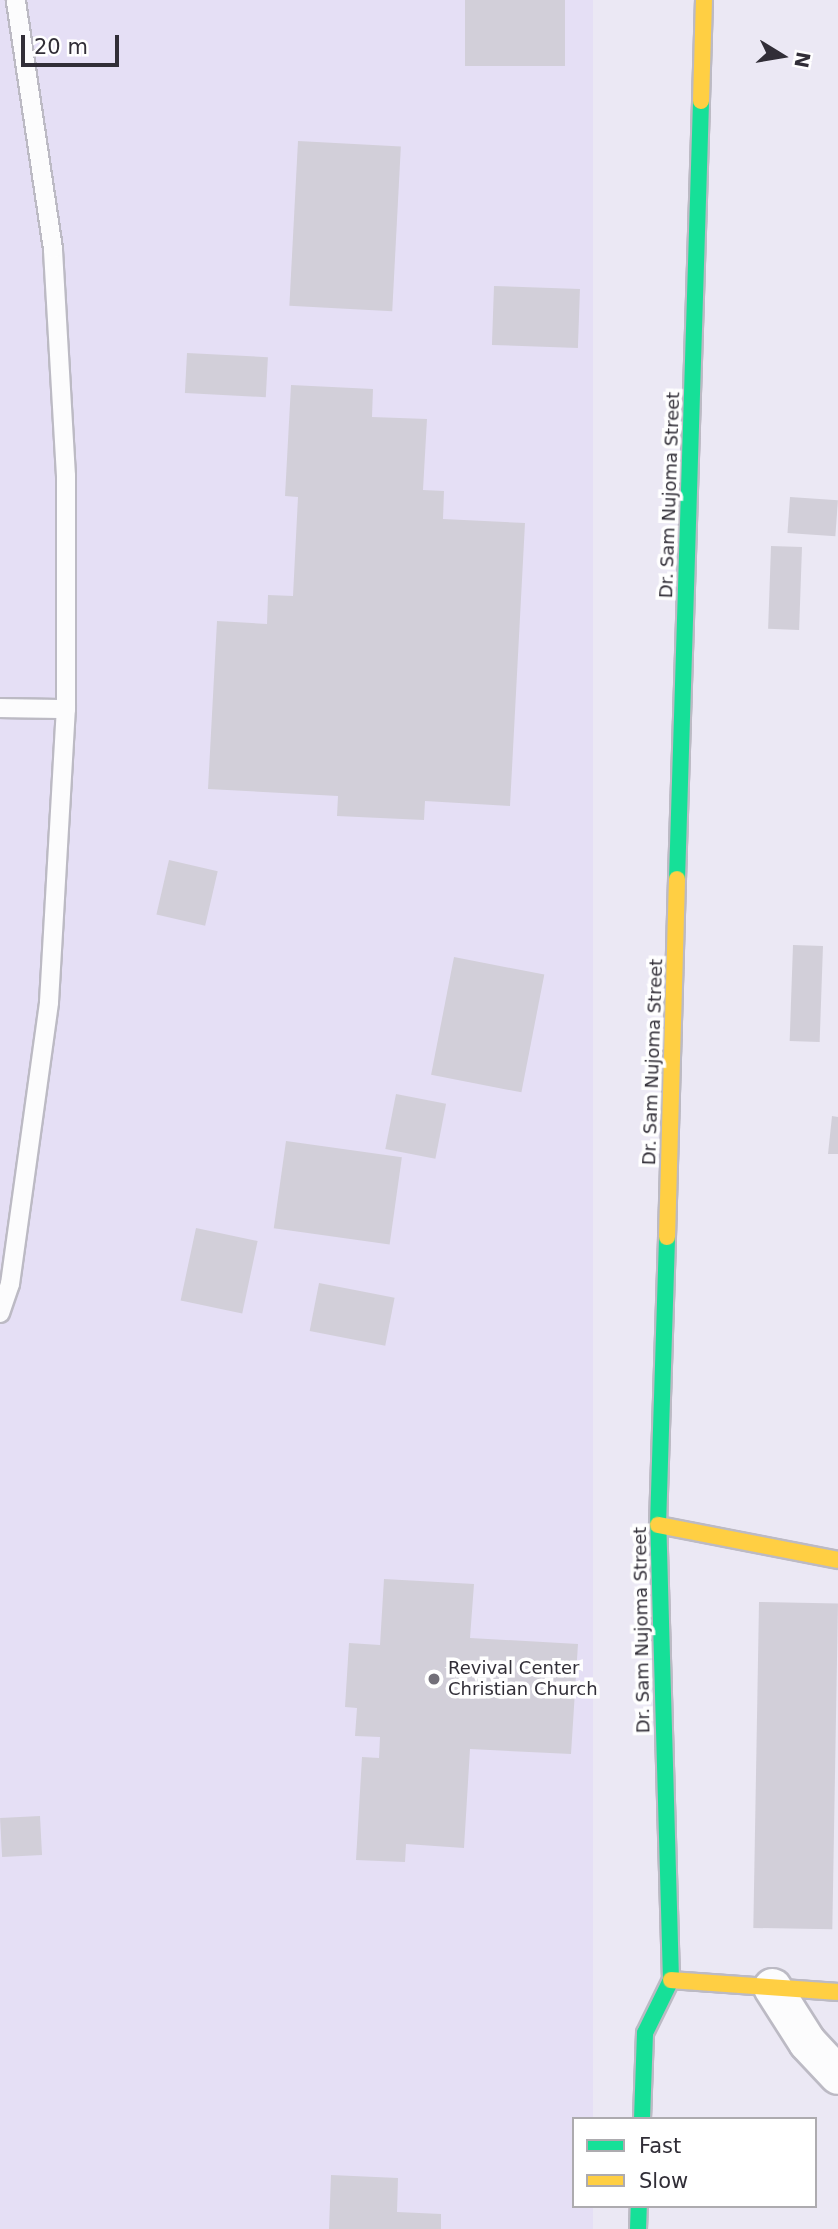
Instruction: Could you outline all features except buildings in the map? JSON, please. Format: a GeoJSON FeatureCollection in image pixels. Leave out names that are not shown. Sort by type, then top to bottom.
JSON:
{"type":"FeatureCollection","features":[{"type":"Feature","properties":{"kind":"street","name":"Dr. Sam Nujoma Street"},"geometry":{"type":"LineString","coordinates":[[642,2117],[645,2033],[671,1980],[658,1525],[704,0]]}},
{"type":"Feature","properties":{"kind":"street"},"geometry":{"type":"LineString","coordinates":[[658,1525],[838,1560]]}},
{"type":"Feature","properties":{"kind":"street"},"geometry":{"type":"LineString","coordinates":[[671,1980],[838,1992]]}},
{"type":"Feature","properties":{"kind":"street"},"geometry":{"type":"LineString","coordinates":[[772,1986],[807,2042],[838,2075]]}},
{"type":"Feature","properties":{"kind":"street"},"geometry":{"type":"LineString","coordinates":[[638,2229],[639,2208]]}},
{"type":"Feature","properties":{"kind":"lane"},"geometry":{"type":"LineString","coordinates":[[0,1312],[10,1284],[49,1002],[66,709],[66,477],[53,249],[16,0]]}},
{"type":"Feature","properties":{"kind":"lane"},"geometry":{"type":"LineString","coordinates":[[0,708],[66,709]]}},
{"type":"Feature","properties":{"kind":"shaded area"},"geometry":{"type":"Polygon","coordinates":[[[0,0],[593,0],[593,2117],[572,2117],[572,2208],[593,2208],[593,2229],[0,2229],[0,0]]]}},
{"type":"Feature","properties":{"kind":"traffic: fast"},"geometry":{"type":"LineString","coordinates":[[677,879],[701,101]]}},
{"type":"Feature","properties":{"kind":"traffic: fast"},"geometry":{"type":"LineString","coordinates":[[642,2117],[645,2033],[671,1980],[658,1525],[667,1237]]}},
{"type":"Feature","properties":{"kind":"traffic: fast"},"geometry":{"type":"LineString","coordinates":[[638,2229],[639,2208]]}},
{"type":"Feature","properties":{"kind":"traffic: slow"},"geometry":{"type":"LineString","coordinates":[[701,101],[704,0]]}},
{"type":"Feature","properties":{"kind":"traffic: slow"},"geometry":{"type":"LineString","coordinates":[[667,1237],[677,879]]}},
{"type":"Feature","properties":{"kind":"traffic: slow"},"geometry":{"type":"LineString","coordinates":[[658,1525],[838,1560]]}},
{"type":"Feature","properties":{"kind":"traffic: slow"},"geometry":{"type":"LineString","coordinates":[[671,1980],[838,1992]]}},
{"type":"Feature","properties":{"kind":"place","name":"Revival Center Christian Church"},"geometry":{"type":"Point","coordinates":[434,1679]}}]}
